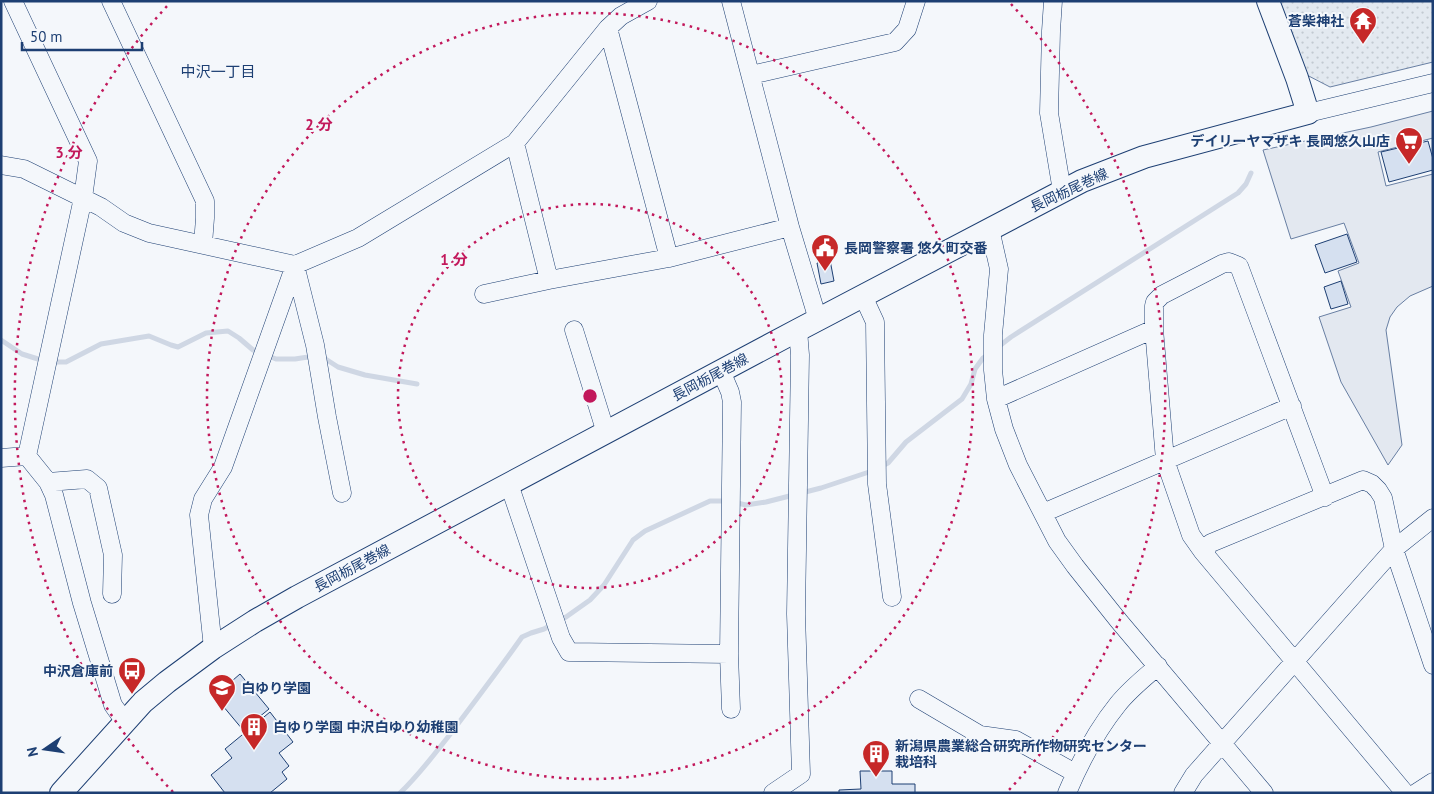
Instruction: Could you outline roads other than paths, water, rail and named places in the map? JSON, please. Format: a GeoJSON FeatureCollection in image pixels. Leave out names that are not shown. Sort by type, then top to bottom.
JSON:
{"type":"FeatureCollection","features":[{"type":"Feature","properties":{"kind":"main road"},"geometry":{"type":"LineString","coordinates":[[1268,1],[1298,78],[1308,113]]}},
{"type":"Feature","properties":{"kind":"main road","name":"長岡栃尾巻線"},"geometry":{"type":"LineString","coordinates":[[61,793],[143,702],[213,648],[255,620],[297,597],[1082,181],[1144,157],[1308,113]]}},
{"type":"Feature","properties":{"kind":"street"},"geometry":{"type":"LineString","coordinates":[[111,1],[205,201],[203,244]]}},
{"type":"Feature","properties":{"kind":"street"},"geometry":{"type":"LineString","coordinates":[[1,165],[24,169],[101,207],[124,223],[149,233],[295,265],[358,238],[515,143],[608,28],[621,16],[648,1]]}},
{"type":"Feature","properties":{"kind":"street"},"geometry":{"type":"LineString","coordinates":[[731,1],[790,227],[818,320]]}},
{"type":"Feature","properties":{"kind":"street"},"geometry":{"type":"LineString","coordinates":[[751,75],[895,42],[907,28],[916,1]]}},
{"type":"Feature","properties":{"kind":"street"},"geometry":{"type":"LineString","coordinates":[[1054,1],[1051,31],[1049,112],[1062,191]]}},
{"type":"Feature","properties":{"kind":"street"},"geometry":{"type":"LineString","coordinates":[[13,5],[88,161],[82,198],[27,456]]}},
{"type":"Feature","properties":{"kind":"street"},"geometry":{"type":"LineString","coordinates":[[608,28],[669,258]]}},
{"type":"Feature","properties":{"kind":"street"},"geometry":{"type":"LineString","coordinates":[[1308,113],[1433,83]]}},
{"type":"Feature","properties":{"kind":"street"},"geometry":{"type":"LineString","coordinates":[[515,143],[549,280]]}},
{"type":"Feature","properties":{"kind":"street"},"geometry":{"type":"LineString","coordinates":[[484,294],[669,258],[790,227]]}},
{"type":"Feature","properties":{"kind":"street"},"geometry":{"type":"LineString","coordinates":[[990,229],[999,269],[993,335],[993,370],[996,399],[1004,429],[1018,465],[1057,541],[1075,566],[1264,793]]}},
{"type":"Feature","properties":{"kind":"street"},"geometry":{"type":"LineString","coordinates":[[1325,497],[1239,266],[1229,262],[1222,264],[1162,295],[1155,302],[1154,306],[1154,329],[1165,460],[1191,535],[1294,662],[1405,793]]}},
{"type":"Feature","properties":{"kind":"street"},"geometry":{"type":"LineString","coordinates":[[295,265],[315,345],[342,493]]}},
{"type":"Feature","properties":{"kind":"street"},"geometry":{"type":"LineString","coordinates":[[213,648],[199,515],[203,500],[224,467],[295,265]]}},
{"type":"Feature","properties":{"kind":"street"},"geometry":{"type":"LineString","coordinates":[[863,296],[875,322],[877,484],[892,598]]}},
{"type":"Feature","properties":{"kind":"street"},"geometry":{"type":"LineString","coordinates":[[996,399],[1154,329]]}},
{"type":"Feature","properties":{"kind":"street"},"geometry":{"type":"LineString","coordinates":[[574,330],[606,434]]}},
{"type":"Feature","properties":{"kind":"street"},"geometry":{"type":"LineString","coordinates":[[773,793],[801,774],[796,614],[800,355],[798,330]]}},
{"type":"Feature","properties":{"kind":"street"},"geometry":{"type":"LineString","coordinates":[[721,371],[732,402],[729,654],[731,709]]}},
{"type":"Feature","properties":{"kind":"street"},"geometry":{"type":"LineString","coordinates":[[1043,513],[1292,406]]}},
{"type":"Feature","properties":{"kind":"street"},"geometry":{"type":"LineString","coordinates":[[1,458],[27,456]]}},
{"type":"Feature","properties":{"kind":"street"},"geometry":{"type":"LineString","coordinates":[[27,456],[48,482],[54,495],[82,603],[113,705],[124,722]]}},
{"type":"Feature","properties":{"kind":"street"},"geometry":{"type":"LineString","coordinates":[[48,482],[88,479],[98,488],[113,555],[112,594]]}},
{"type":"Feature","properties":{"kind":"street"},"geometry":{"type":"LineString","coordinates":[[1203,552],[1211,543],[1363,480],[1372,484],[1383,498],[1394,549],[1433,664]]}},
{"type":"Feature","properties":{"kind":"street"},"geometry":{"type":"LineString","coordinates":[[509,484],[561,638],[569,652],[729,654]]}},
{"type":"Feature","properties":{"kind":"street"},"geometry":{"type":"LineString","coordinates":[[1183,793],[1194,775],[1394,549],[1433,518]]}},
{"type":"Feature","properties":{"kind":"street"},"geometry":{"type":"LineString","coordinates":[[1067,793],[1075,773],[1117,704],[1132,688],[1158,666]]}},
{"type":"Feature","properties":{"kind":"street"},"geometry":{"type":"LineString","coordinates":[[919,699],[980,734],[1016,740],[1075,773]]}},
{"type":"Feature","properties":{"kind":"street"},"geometry":{"type":"LineString","coordinates":[[1416,793],[1433,782]]}},
{"type":"Feature","properties":{"kind":"waterway"},"geometry":{"type":"LineString","coordinates":[[998,347],[1238,193],[1246,184],[1251,173]]}},
{"type":"Feature","properties":{"kind":"waterway"},"geometry":{"type":"LineString","coordinates":[[1,340],[22,354],[38,359],[66,362],[101,344],[149,336],[178,347],[206,333],[228,331],[253,350],[276,359],[324,358],[338,367],[365,375],[417,384]]}},
{"type":"Feature","properties":{"kind":"waterway"},"geometry":{"type":"LineString","coordinates":[[880,467],[888,463],[906,442],[962,399],[971,384],[975,369],[983,358],[989,354]]}},
{"type":"Feature","properties":{"kind":"waterway"},"geometry":{"type":"LineString","coordinates":[[400,793],[448,737],[522,637],[544,629],[566,617],[590,600],[604,585],[633,540],[645,531],[710,501],[728,501],[746,505],[766,502],[821,488],[872,471]]}},
{"type":"Feature","properties":{"kind":"place","name":"蒼柴神社"},"geometry":{"type":"Point","coordinates":[1363,45]}},
{"type":"Feature","properties":{"kind":"place","name":"デイリーヤマザキ 長岡悠久山店"},"geometry":{"type":"Point","coordinates":[1409,165]}},
{"type":"Feature","properties":{"kind":"place","name":"長岡警察署 悠久町交番"},"geometry":{"type":"Point","coordinates":[825,272]}},
{"type":"Feature","properties":{"kind":"place","name":"中沢倉庫前"},"geometry":{"type":"Point","coordinates":[132,695]}},
{"type":"Feature","properties":{"kind":"place","name":"白ゆり学園"},"geometry":{"type":"Point","coordinates":[222,712]}},
{"type":"Feature","properties":{"kind":"place","name":"白ゆり学園 中沢白ゆり幼稚園"},"geometry":{"type":"Point","coordinates":[254,751]}},
{"type":"Feature","properties":{"kind":"place","name":"新潟県農業総合研究所作物研究センター 栽培科"},"geometry":{"type":"Point","coordinates":[876,778]}},
{"type":"Feature","properties":{"kind":"district","name":"中沢一丁目"},"geometry":{"type":"Point","coordinates":[218,71]}}]}
